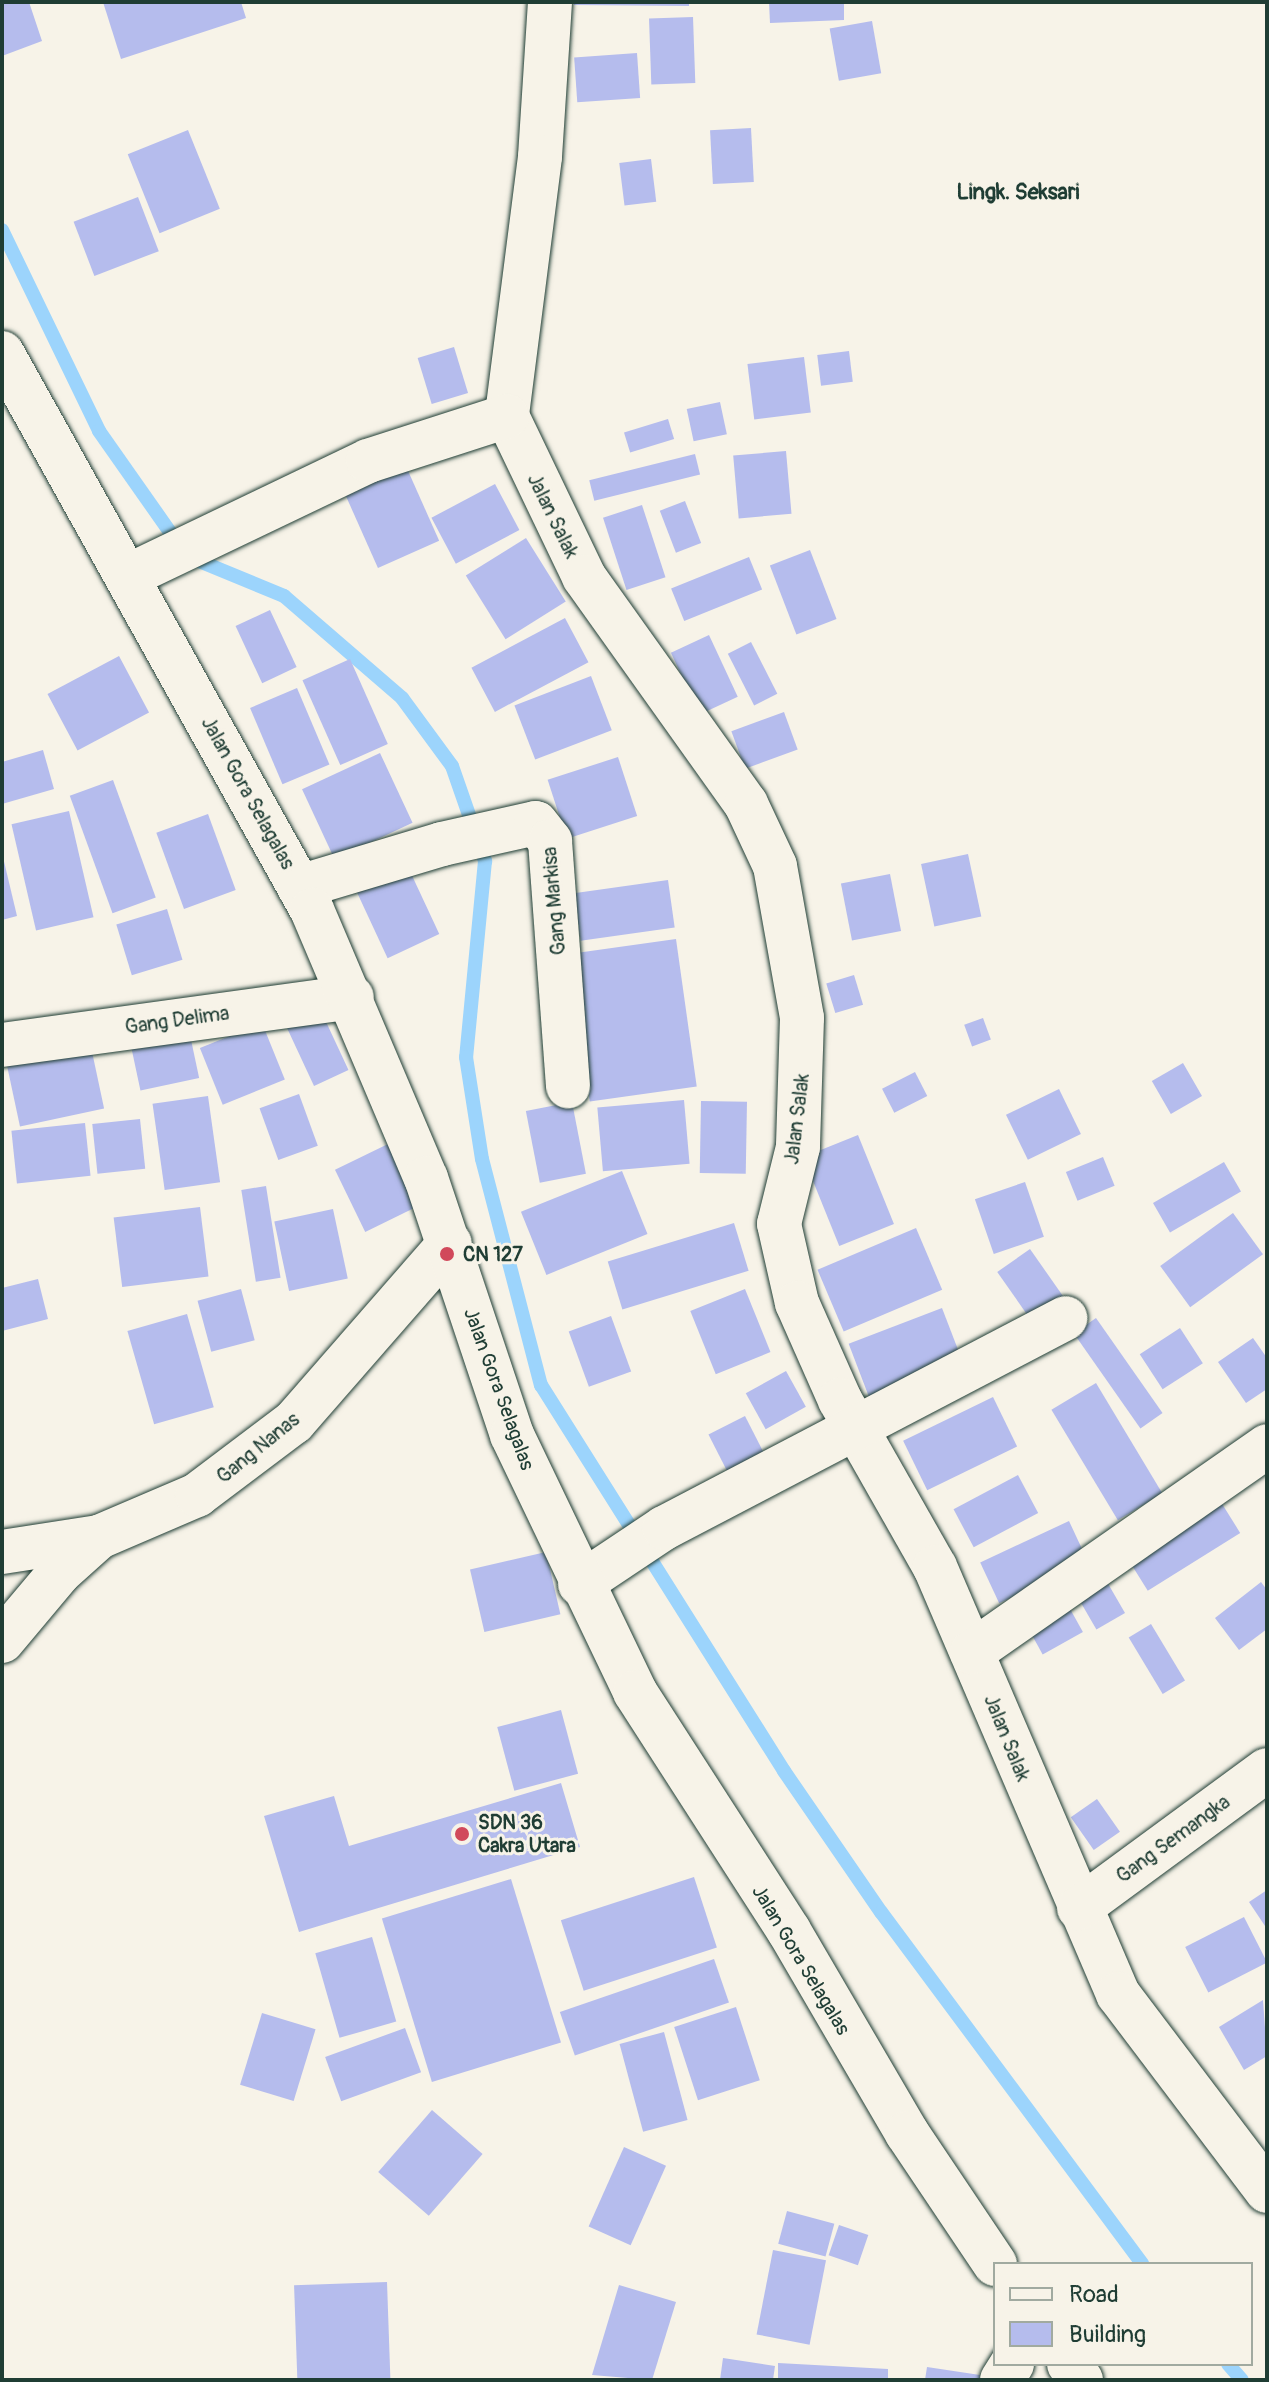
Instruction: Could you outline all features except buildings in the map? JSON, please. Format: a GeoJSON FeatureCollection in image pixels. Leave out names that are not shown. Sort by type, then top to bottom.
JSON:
{"type":"FeatureCollection","features":[{"type":"Feature","properties":{"kind":"street"},"geometry":{"type":"LineString","coordinates":[[145,567],[368,461],[507,416],[540,157],[550,2]]}},
{"type":"Feature","properties":{"kind":"street","name":"Jalan Gora Selagalas"},"geometry":{"type":"LineString","coordinates":[[2,353],[14,402],[145,567],[352,997],[450,1243],[489,1375],[580,1584],[683,1774],[789,1931],[907,2133],[994,2262]]}},
{"type":"Feature","properties":{"kind":"street","name":"Jalan Salak"},"geometry":{"type":"LineString","coordinates":[[507,416],[584,577],[746,804],[775,866],[797,975],[804,1061],[798,1147],[779,1224],[783,1256],[797,1303],[856,1428],[935,1567],[1118,1994],[1267,2191]]}},
{"type":"Feature","properties":{"kind":"street","name":"Gang Markisa"},"geometry":{"type":"LineString","coordinates":[[299,887],[442,844],[536,823],[550,841],[568,1086]]}},
{"type":"Feature","properties":{"kind":"street","name":"Gang Delima"},"geometry":{"type":"LineString","coordinates":[[2,1045],[352,997]]}},
{"type":"Feature","properties":{"kind":"street","name":"Gang Nanas"},"geometry":{"type":"LineString","coordinates":[[2,1552],[99,1537],[197,1495],[294,1422],[450,1243]]}},
{"type":"Feature","properties":{"kind":"street"},"geometry":{"type":"LineString","coordinates":[[580,1584],[664,1528],[1065,1318]]}},
{"type":"Feature","properties":{"kind":"street"},"geometry":{"type":"LineString","coordinates":[[972,1652],[1267,1446]]}},
{"type":"Feature","properties":{"kind":"street"},"geometry":{"type":"LineString","coordinates":[[2,1641],[59,1573],[99,1537]]}},
{"type":"Feature","properties":{"kind":"street","name":"Gang Semangka"},"geometry":{"type":"LineString","coordinates":[[1079,1908],[1267,1770]]}},
{"type":"Feature","properties":{"kind":"waterway"},"geometry":{"type":"LineString","coordinates":[[2,230],[99,431],[187,556],[284,596],[402,698],[452,766],[485,861],[466,1057],[482,1159],[541,1385],[784,1771],[881,1912],[1141,2262]]}},
{"type":"Feature","properties":{"kind":"waterway"},"geometry":{"type":"LineString","coordinates":[[1230,2366],[1242,2380]]}},
{"type":"Feature","properties":{"kind":"place","name":"CN 127"},"geometry":{"type":"Point","coordinates":[447,1254]}},
{"type":"Feature","properties":{"kind":"place","name":"SDN 36 Cakra Utara"},"geometry":{"type":"Point","coordinates":[462,1834]}},
{"type":"Feature","properties":{"kind":"district","name":"Lingk. Seksari"},"geometry":{"type":"Point","coordinates":[1018,193]}}]}
